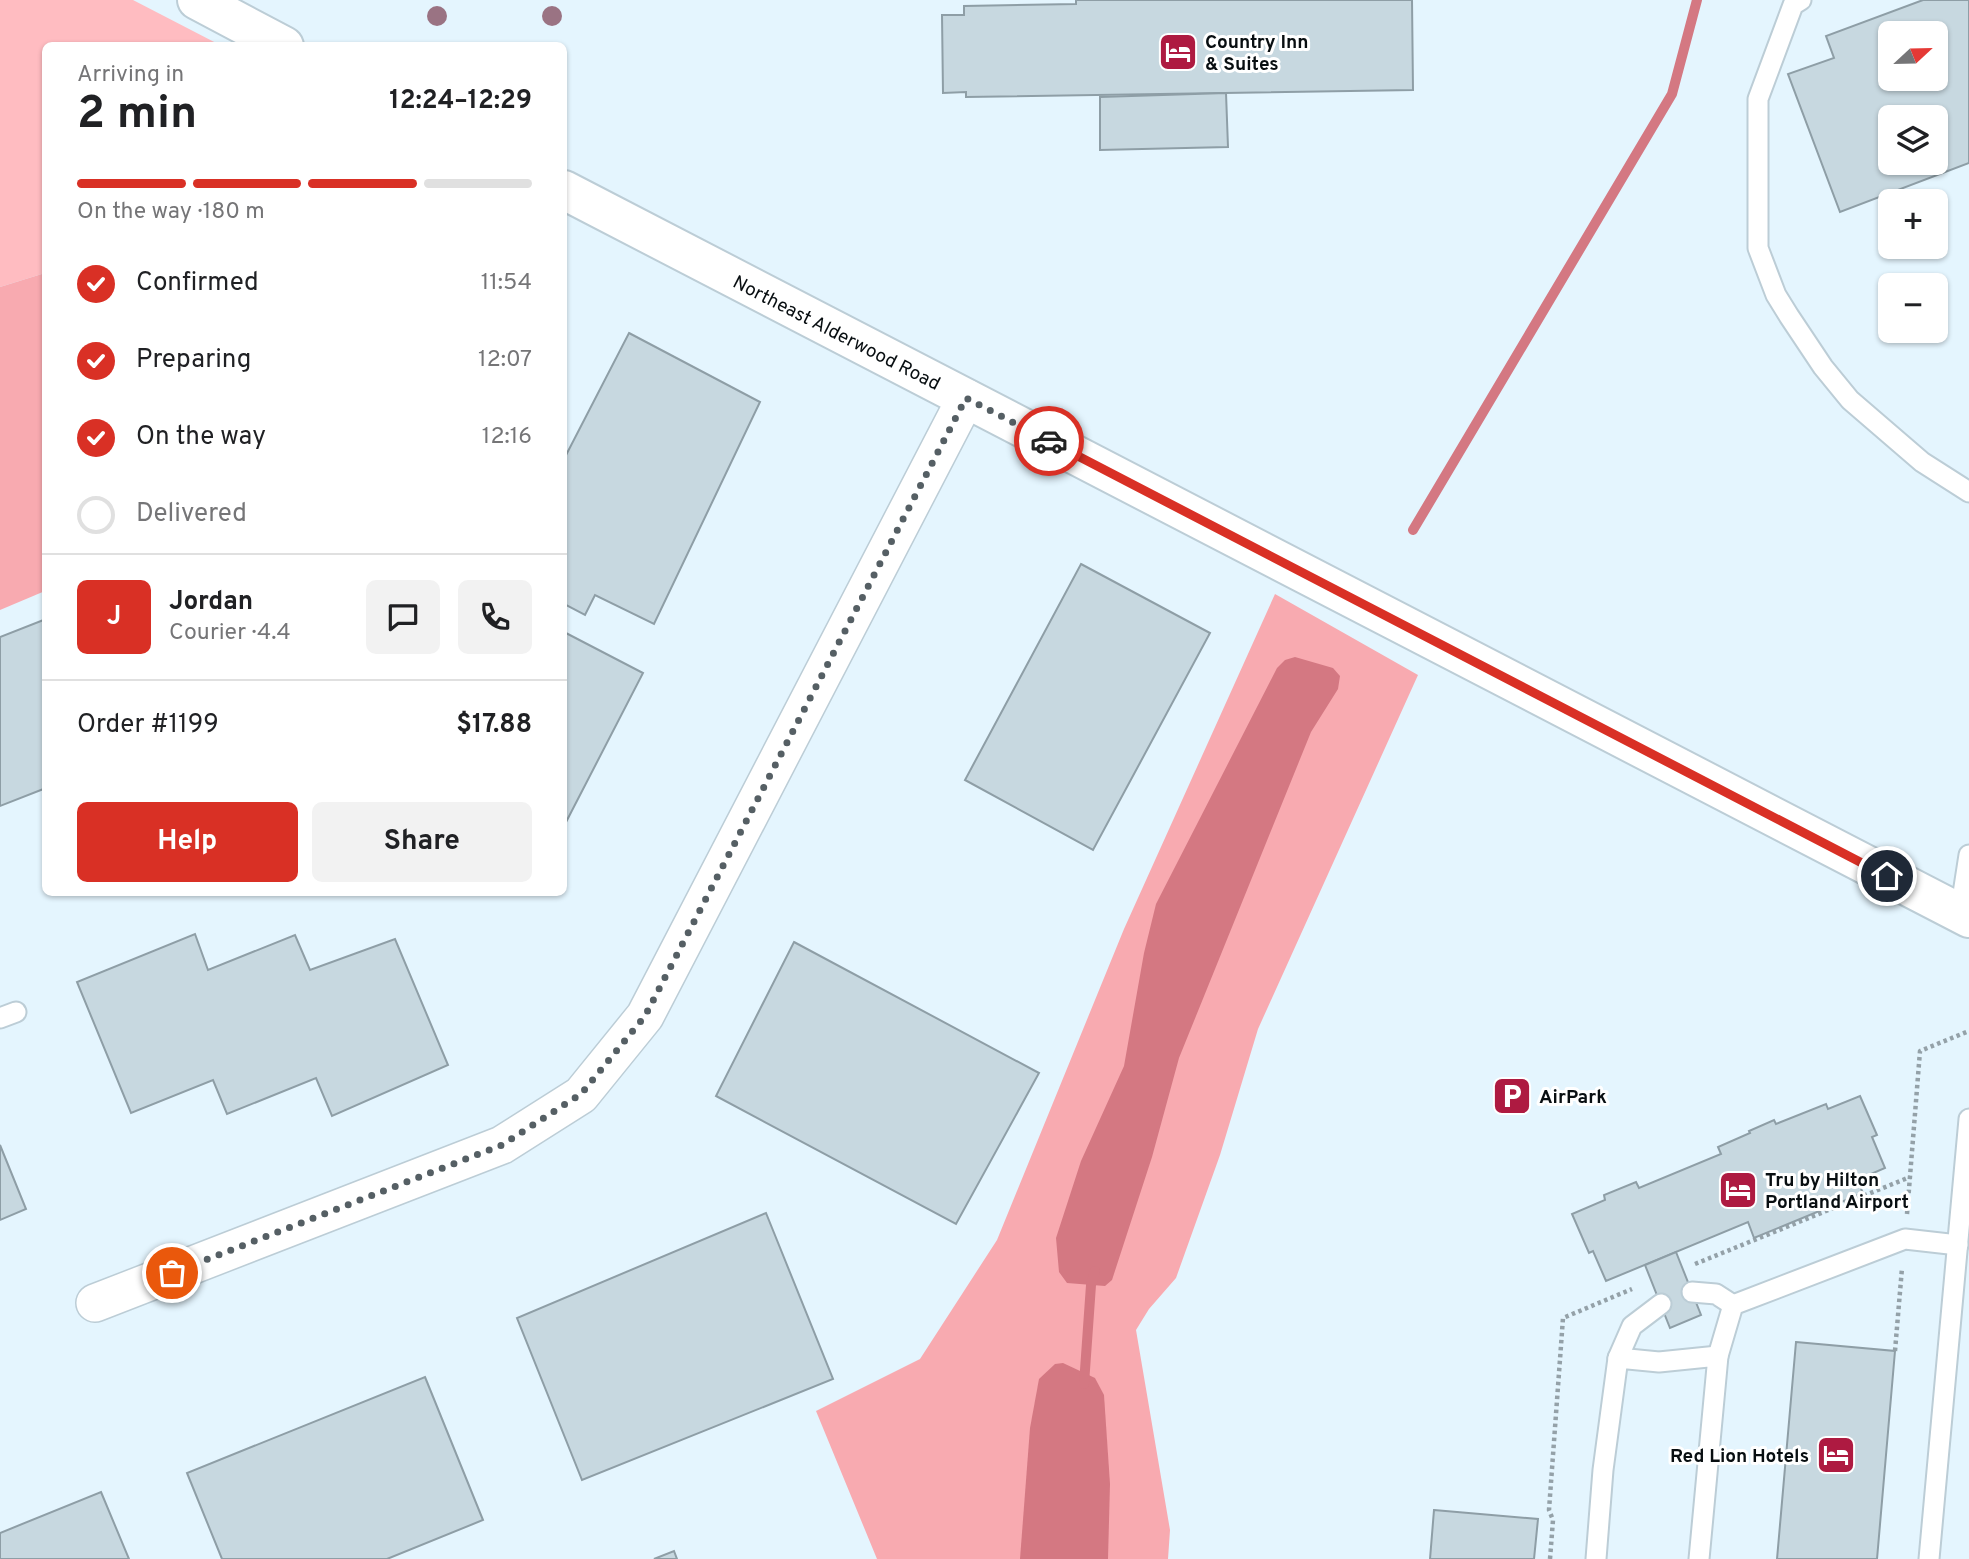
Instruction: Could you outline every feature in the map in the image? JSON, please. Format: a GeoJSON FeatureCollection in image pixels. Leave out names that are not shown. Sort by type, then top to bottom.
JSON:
{"type":"FeatureCollection","features":[{"type":"Feature","properties":{"kind":"main road"},"geometry":{"type":"LineString","coordinates":[[197,0],[276,42]]}},
{"type":"Feature","properties":{"kind":"main road","name":"Northeast Alderwood Road"},"geometry":{"type":"LineString","coordinates":[[567,192],[1964,915]]}},
{"type":"Feature","properties":{"kind":"street"},"geometry":{"type":"LineString","coordinates":[[95,1303],[502,1145],[581,1094],[645,1016],[966,398]]}},
{"type":"Feature","properties":{"kind":"lane"},"geometry":{"type":"LineString","coordinates":[[1801,0],[1793,5],[1758,99],[1758,248],[1776,295],[1822,367],[1843,391],[1922,462],[1969,492]]}},
{"type":"Feature","properties":{"kind":"lane"},"geometry":{"type":"LineString","coordinates":[[1964,915],[1969,855]]}},
{"type":"Feature","properties":{"kind":"lane"},"geometry":{"type":"LineString","coordinates":[[1929,1559],[1969,1119]]}},
{"type":"Feature","properties":{"kind":"lane"},"geometry":{"type":"LineString","coordinates":[[1733,1305],[1905,1239],[1958,1245]]}},
{"type":"Feature","properties":{"kind":"lane"},"geometry":{"type":"LineString","coordinates":[[1692,1292],[1716,1294],[1733,1305]]}},
{"type":"Feature","properties":{"kind":"lane"},"geometry":{"type":"LineString","coordinates":[[1596,1559],[1603,1470],[1618,1358],[1632,1326],[1661,1304]]}},
{"type":"Feature","properties":{"kind":"lane"},"geometry":{"type":"LineString","coordinates":[[1699,1559],[1718,1356],[1733,1305]]}},
{"type":"Feature","properties":{"kind":"lane"},"geometry":{"type":"LineString","coordinates":[[1618,1358],[1659,1362],[1718,1356]]}},
{"type":"Feature","properties":{"kind":"path"},"geometry":{"type":"LineString","coordinates":[[1895,1351],[1920,1051],[1969,1031]]}},
{"type":"Feature","properties":{"kind":"shaded area"},"geometry":{"type":"Polygon","coordinates":[[[0,0],[133,0],[214,42],[42,42],[42,274],[0,287],[0,0]]]}},
{"type":"Feature","properties":{"kind":"shaded area"},"geometry":{"type":"Polygon","coordinates":[[[42,274],[42,592],[0,610],[0,287],[42,274]]]}},
{"type":"Feature","properties":{"kind":"shaded area"},"geometry":{"type":"Polygon","coordinates":[[[1275,594],[1418,675],[1258,1029],[1220,1155],[1176,1278],[1149,1309],[1136,1330],[1170,1530],[1168,1559],[877,1559],[816,1411],[920,1359],[997,1240],[1124,929],[1275,594]]]}},
{"type":"Feature","properties":{"kind":"shaded area"},"geometry":{"type":"Polygon","coordinates":[[[1295,657],[1333,668],[1340,676],[1338,689],[1311,732],[1179,1058],[1152,1157],[1112,1280],[1105,1286],[1067,1283],[1059,1272],[1056,1238],[1081,1161],[1124,1066],[1144,953],[1156,904],[1277,668],[1285,660],[1295,657]]]}},
{"type":"Feature","properties":{"kind":"shaded area"},"geometry":{"type":"Polygon","coordinates":[[[1063,1363],[1095,1378],[1104,1395],[1110,1484],[1108,1559],[1020,1559],[1030,1428],[1039,1379],[1055,1364],[1063,1363]]]}},
{"type":"Feature","properties":{"kind":"building","name":"Country Inn & Suites"},"geometry":{"type":"Polygon","coordinates":[[[1076,0],[1412,0],[1413,90],[966,97],[966,92],[943,93],[942,15],[964,15],[964,6],[1076,4],[1076,0]]]}},
{"type":"Feature","properties":{"kind":"building"},"geometry":{"type":"Polygon","coordinates":[[[1923,0],[1969,0],[1969,163],[1948,171],[1948,105],[1878,105],[1878,175],[1937,175],[1901,189],[1878,189],[1878,198],[1840,212],[1788,74],[1834,58],[1826,36],[1923,0]]]}},
{"type":"Feature","properties":{"kind":"building"},"geometry":{"type":"Polygon","coordinates":[[[1226,93],[1228,147],[1100,150],[1100,97],[1226,93]]]}},
{"type":"Feature","properties":{"kind":"building"},"geometry":{"type":"Polygon","coordinates":[[[629,333],[760,402],[654,624],[595,595],[585,615],[567,606],[567,453],[629,333]]]}},
{"type":"Feature","properties":{"kind":"building"},"geometry":{"type":"Polygon","coordinates":[[[1081,564],[1210,633],[1093,850],[965,780],[1081,564]]]}},
{"type":"Feature","properties":{"kind":"building"},"geometry":{"type":"Polygon","coordinates":[[[42,621],[42,790],[0,806],[0,637],[42,621]]]}},
{"type":"Feature","properties":{"kind":"building"},"geometry":{"type":"Polygon","coordinates":[[[567,634],[643,673],[567,820],[567,634]]]}},
{"type":"Feature","properties":{"kind":"building"},"geometry":{"type":"Polygon","coordinates":[[[195,934],[208,970],[295,935],[310,970],[395,939],[448,1065],[332,1116],[316,1078],[227,1114],[213,1080],[131,1113],[77,982],[195,934]]]}},
{"type":"Feature","properties":{"kind":"building"},"geometry":{"type":"Polygon","coordinates":[[[794,942],[1039,1073],[956,1224],[716,1096],[794,942]]]}},
{"type":"Feature","properties":{"kind":"building","name":"Tru by Hilton Portland Airport"},"geometry":{"type":"Polygon","coordinates":[[[1860,1096],[1877,1135],[1872,1137],[1885,1168],[1857,1180],[1863,1193],[1754,1238],[1748,1222],[1606,1281],[1593,1251],[1589,1253],[1572,1214],[1605,1200],[1604,1195],[1636,1182],[1639,1188],[1721,1154],[1718,1147],[1774,1120],[1776,1124],[1826,1104],[1828,1109],[1860,1096]]]}},
{"type":"Feature","properties":{"kind":"building"},"geometry":{"type":"Polygon","coordinates":[[[0,1145],[26,1209],[0,1220],[0,1145]]]}},
{"type":"Feature","properties":{"kind":"building"},"geometry":{"type":"Polygon","coordinates":[[[766,1213],[833,1379],[582,1480],[517,1318],[766,1213]]]}},
{"type":"Feature","properties":{"kind":"building"},"geometry":{"type":"Polygon","coordinates":[[[1676,1252],[1701,1315],[1670,1328],[1645,1265],[1676,1252]]]}},
{"type":"Feature","properties":{"kind":"building","name":"Red Lion Hotels"},"geometry":{"type":"Polygon","coordinates":[[[1796,1342],[1895,1351],[1877,1559],[1777,1559],[1796,1342]]]}},
{"type":"Feature","properties":{"kind":"building"},"geometry":{"type":"Polygon","coordinates":[[[425,1377],[483,1520],[387,1559],[222,1559],[187,1473],[425,1377]]]}},
{"type":"Feature","properties":{"kind":"building"},"geometry":{"type":"Polygon","coordinates":[[[101,1492],[129,1559],[0,1559],[0,1533],[101,1492]]]}},
{"type":"Feature","properties":{"kind":"building"},"geometry":{"type":"Polygon","coordinates":[[[1434,1510],[1538,1519],[1534,1559],[1430,1559],[1434,1510]]]}},
{"type":"Feature","properties":{"kind":"building"},"geometry":{"type":"Polygon","coordinates":[[[674,1551],[677,1559],[654,1559],[674,1551]]]}},
{"type":"Feature","properties":{"kind":"waterway"},"geometry":{"type":"LineString","coordinates":[[1413,530],[1672,94],[1697,0]]}},
{"type":"Feature","properties":{"kind":"waterway"},"geometry":{"type":"LineString","coordinates":[[1084,1384],[1091,1285],[1095,1271]]}},
{"type":"Feature","properties":{"kind":"way so far"},"geometry":{"type":"LineString","coordinates":[[172,1273],[502,1145],[581,1094],[645,1016],[966,398],[1049,441]]}},
{"type":"Feature","properties":{"kind":"place","name":"Country Inn & Suites"},"geometry":{"type":"Point","coordinates":[1178,52]}},
{"type":"Feature","properties":{"kind":"place","name":"AirPark"},"geometry":{"type":"Point","coordinates":[1512,1096]}},
{"type":"Feature","properties":{"kind":"place","name":"Tru by Hilton Portland Airport"},"geometry":{"type":"Point","coordinates":[1738,1190]}},
{"type":"Feature","properties":{"kind":"place","name":"Red Lion Hotels"},"geometry":{"type":"Point","coordinates":[1836,1455]}},
{"type":"Feature","properties":{"kind":"route"},"geometry":{"type":"LineString","coordinates":[[1049,441],[1887,876]]}}]}
